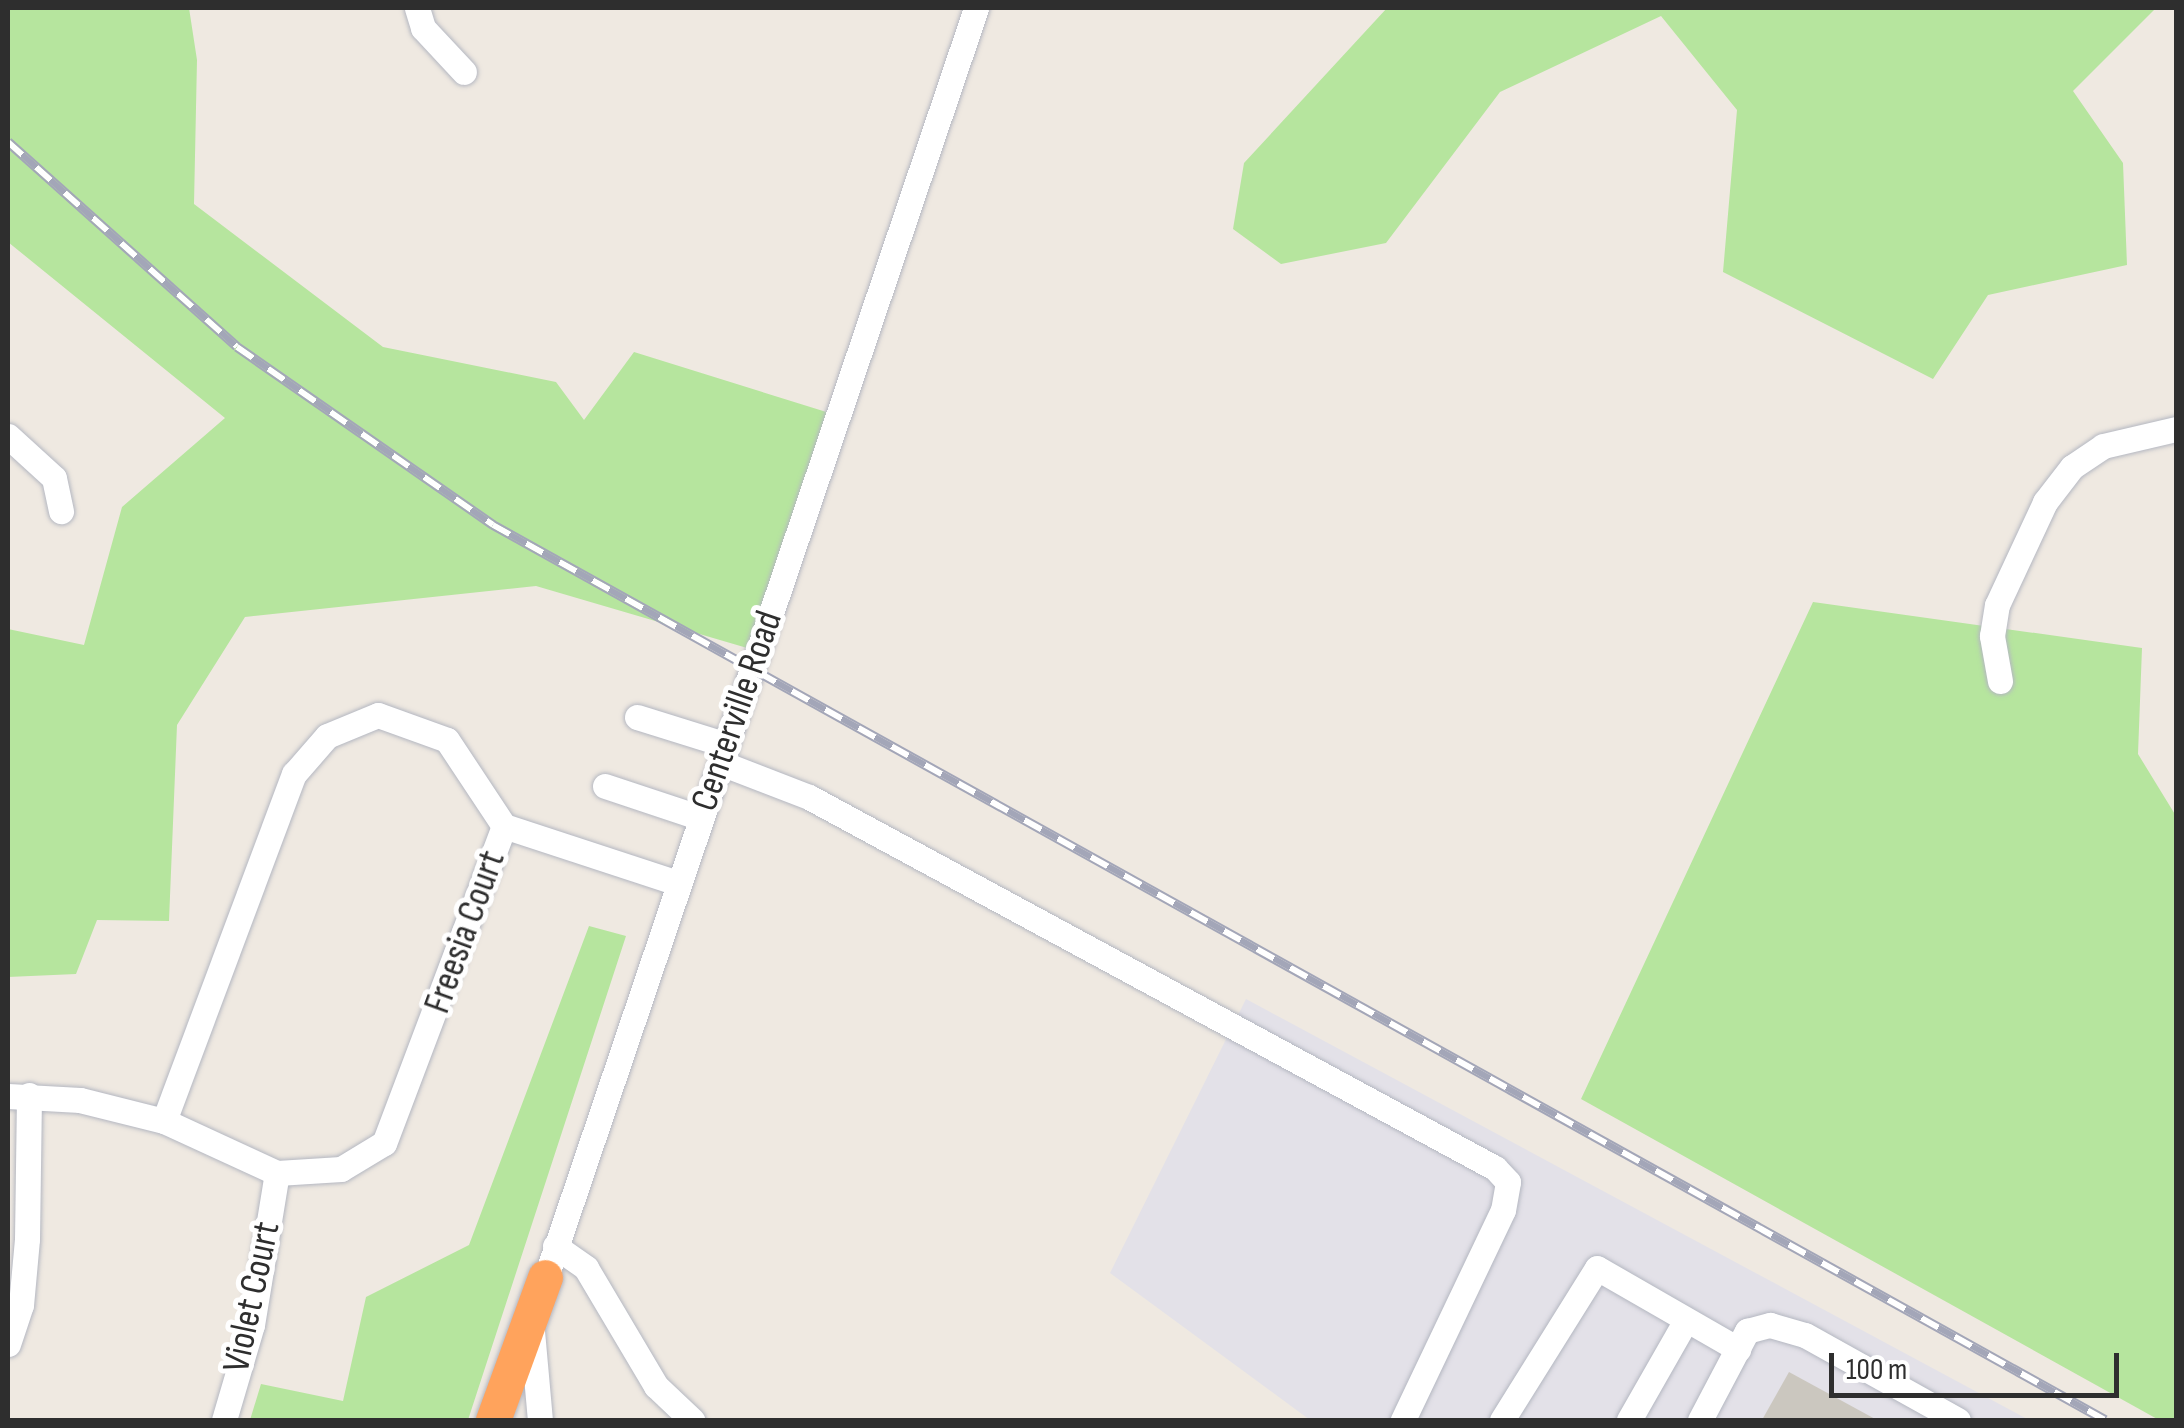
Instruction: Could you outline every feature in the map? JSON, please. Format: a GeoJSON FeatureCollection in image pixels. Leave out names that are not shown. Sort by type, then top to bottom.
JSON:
{"type":"FeatureCollection","features":[{"type":"Feature","properties":{"kind":"highway"},"geometry":{"type":"LineString","coordinates":[[494,1420],[550,1262]]}},
{"type":"Feature","properties":{"kind":"street"},"geometry":{"type":"LineString","coordinates":[[417,8],[423,28],[464,72]]}},
{"type":"Feature","properties":{"kind":"street","name":"Centerville Road"},"geometry":{"type":"LineString","coordinates":[[540,1420],[532,1330],[550,1262],[976,8]]}},
{"type":"Feature","properties":{"kind":"street"},"geometry":{"type":"LineString","coordinates":[[2000,681],[1992,636],[1997,605],[2044,502],[2072,468],[2103,446],[2176,428]]}},
{"type":"Feature","properties":{"kind":"street"},"geometry":{"type":"LineString","coordinates":[[8,436],[54,478],[61,511]]}},
{"type":"Feature","properties":{"kind":"street","name":"Freesia Court"},"geometry":{"type":"LineString","coordinates":[[18,1096],[80,1100],[164,1121],[277,1173],[341,1169],[384,1144],[504,826],[447,740],[378,714],[327,736],[294,774],[164,1121]]}},
{"type":"Feature","properties":{"kind":"street"},"geometry":{"type":"LineString","coordinates":[[637,717],[724,754],[809,797],[1495,1168],[1508,1182],[1502,1210],[1403,1420]]}},
{"type":"Feature","properties":{"kind":"street"},"geometry":{"type":"LineString","coordinates":[[605,786],[701,818]]}},
{"type":"Feature","properties":{"kind":"street"},"geometry":{"type":"LineString","coordinates":[[504,826],[676,884]]}},
{"type":"Feature","properties":{"kind":"street"},"geometry":{"type":"LineString","coordinates":[[8,1344],[21,1305],[27,1239],[18,1096]]}},
{"type":"Feature","properties":{"kind":"street","name":"Violet Court"},"geometry":{"type":"LineString","coordinates":[[224,1420],[252,1325],[277,1173]]}},
{"type":"Feature","properties":{"kind":"street"},"geometry":{"type":"LineString","coordinates":[[550,1262],[586,1268],[656,1386],[692,1420]]}},
{"type":"Feature","properties":{"kind":"street"},"geometry":{"type":"LineString","coordinates":[[1502,1420],[1597,1268],[1738,1349]]}},
{"type":"Feature","properties":{"kind":"street"},"geometry":{"type":"LineString","coordinates":[[1628,1420],[1686,1320]]}},
{"type":"Feature","properties":{"kind":"street"},"geometry":{"type":"LineString","coordinates":[[1700,1420],[1748,1331],[1770,1325],[1805,1335],[1958,1420]]}},
{"type":"Feature","properties":{"kind":"shaded area"},"geometry":{"type":"Polygon","coordinates":[[[1246,999],[2029,1420],[1310,1420],[1110,1273],[1246,999]]]}},
{"type":"Feature","properties":{"kind":"green space"},"geometry":{"type":"Polygon","coordinates":[[[8,8],[189,8],[197,60],[194,204],[383,347],[556,382],[584,420],[634,352],[836,415],[754,650],[536,586],[245,617],[177,725],[169,921],[97,920],[76,974],[8,977],[8,629],[84,645],[122,507],[225,418],[8,242],[8,8]]]}},
{"type":"Feature","properties":{"kind":"green space"},"geometry":{"type":"Polygon","coordinates":[[[1387,8],[2156,8],[2073,91],[2123,163],[2127,265],[1988,295],[1933,379],[1723,272],[1737,110],[1661,16],[1500,92],[1386,243],[1281,264],[1233,229],[1244,163],[1387,8]]]}},
{"type":"Feature","properties":{"kind":"green space"},"geometry":{"type":"Polygon","coordinates":[[[1813,602],[2142,648],[2138,754],[2176,816],[2176,1420],[2159,1420],[1581,1099],[1813,602]]]}},
{"type":"Feature","properties":{"kind":"green space"},"geometry":{"type":"Polygon","coordinates":[[[589,926],[626,936],[468,1420],[250,1420],[261,1384],[343,1401],[366,1297],[469,1245],[589,926]]]}},
{"type":"Feature","properties":{"kind":"building"},"geometry":{"type":"Polygon","coordinates":[[[1789,1372],[1877,1420],[1762,1420],[1789,1372]]]}},
{"type":"Feature","properties":{"kind":"railway"},"geometry":{"type":"LineString","coordinates":[[8,142],[237,347],[493,525],[2105,1420]]}}]}
